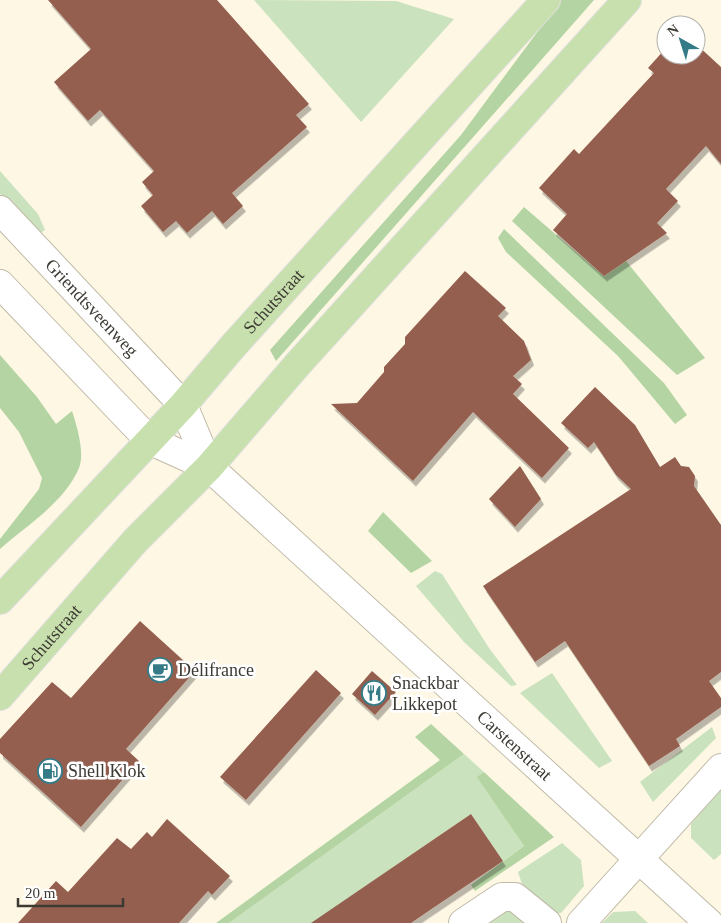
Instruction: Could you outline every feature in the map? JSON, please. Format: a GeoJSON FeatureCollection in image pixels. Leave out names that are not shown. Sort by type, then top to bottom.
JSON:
{"type":"FeatureCollection","features":[{"type":"Feature","properties":{"kind":"main road","name":"Schutstraat"},"geometry":{"type":"LineString","coordinates":[[0,600],[183,405],[234,345],[546,0]]}},
{"type":"Feature","properties":{"kind":"main road"},"geometry":{"type":"LineString","coordinates":[[209,466],[296,365],[627,0]]}},
{"type":"Feature","properties":{"kind":"main road","name":"Schutstraat"},"geometry":{"type":"LineString","coordinates":[[0,696],[135,541],[182,491],[209,466]]}},
{"type":"Feature","properties":{"kind":"street","name":"Griendtsveenweg"},"geometry":{"type":"LineString","coordinates":[[0,210],[183,405]]}},
{"type":"Feature","properties":{"kind":"street"},"geometry":{"type":"LineString","coordinates":[[0,284],[149,440],[209,466]]}},
{"type":"Feature","properties":{"kind":"street"},"geometry":{"type":"LineString","coordinates":[[183,405],[209,466]]}},
{"type":"Feature","properties":{"kind":"street","name":"Carstenstraat"},"geometry":{"type":"LineString","coordinates":[[209,466],[709,923]]}},
{"type":"Feature","properties":{"kind":"street"},"geometry":{"type":"LineString","coordinates":[[581,923],[721,768]]}},
{"type":"Feature","properties":{"kind":"street"},"geometry":{"type":"LineString","coordinates":[[463,923],[502,897],[515,897],[547,923]]}},
{"type":"Feature","properties":{"kind":"green space"},"geometry":{"type":"Polygon","coordinates":[[[254,0],[396,1],[454,19],[361,122],[254,0]]]}},
{"type":"Feature","properties":{"kind":"green space"},"geometry":{"type":"Polygon","coordinates":[[[561,0],[594,0],[276,361],[270,350],[461,135],[561,0]]]}},
{"type":"Feature","properties":{"kind":"green space"},"geometry":{"type":"Polygon","coordinates":[[[0,171],[38,214],[45,230],[37,235],[0,194],[0,171]]]}},
{"type":"Feature","properties":{"kind":"green space"},"geometry":{"type":"Polygon","coordinates":[[[524,207],[604,276],[626,261],[705,358],[677,375],[512,221],[524,207]]]}},
{"type":"Feature","properties":{"kind":"green space"},"geometry":{"type":"Polygon","coordinates":[[[504,229],[664,383],[687,415],[675,424],[618,356],[506,252],[498,238],[504,229]]]}},
{"type":"Feature","properties":{"kind":"green space"},"geometry":{"type":"Polygon","coordinates":[[[0,355],[37,397],[56,424],[72,411],[81,447],[81,462],[72,481],[55,503],[0,549],[0,539],[39,489],[42,478],[19,432],[0,408],[0,355]]]}},
{"type":"Feature","properties":{"kind":"green space"},"geometry":{"type":"Polygon","coordinates":[[[383,512],[432,561],[411,573],[368,531],[383,512]]]}},
{"type":"Feature","properties":{"kind":"green space"},"geometry":{"type":"Polygon","coordinates":[[[435,571],[442,574],[489,648],[517,685],[511,686],[464,642],[416,586],[435,571]]]}},
{"type":"Feature","properties":{"kind":"green space"},"geometry":{"type":"Polygon","coordinates":[[[552,673],[612,761],[599,768],[520,693],[552,673]]]}},
{"type":"Feature","properties":{"kind":"green space"},"geometry":{"type":"Polygon","coordinates":[[[431,724],[464,754],[229,923],[216,923],[440,760],[415,737],[431,724]]]}},
{"type":"Feature","properties":{"kind":"green space"},"geometry":{"type":"Polygon","coordinates":[[[712,727],[716,738],[653,802],[640,782],[712,727]]]}},
{"type":"Feature","properties":{"kind":"green space"},"geometry":{"type":"Polygon","coordinates":[[[464,754],[484,772],[478,777],[524,846],[503,861],[471,814],[312,923],[229,923],[464,754]]]}},
{"type":"Feature","properties":{"kind":"green space"},"geometry":{"type":"Polygon","coordinates":[[[484,772],[554,837],[475,891],[471,885],[524,846],[477,777],[484,772]]]}},
{"type":"Feature","properties":{"kind":"green space"},"geometry":{"type":"Polygon","coordinates":[[[721,789],[721,854],[714,860],[691,838],[691,824],[721,789]]]}},
{"type":"Feature","properties":{"kind":"green space"},"geometry":{"type":"Polygon","coordinates":[[[562,843],[581,860],[584,886],[561,913],[545,914],[520,893],[522,884],[518,872],[562,843]]]}},
{"type":"Feature","properties":{"kind":"green space"},"geometry":{"type":"Polygon","coordinates":[[[506,907],[533,923],[487,923],[506,907]]]}},
{"type":"Feature","properties":{"kind":"green space"},"geometry":{"type":"Polygon","coordinates":[[[635,911],[648,923],[602,923],[613,912],[635,911]]]}},
{"type":"Feature","properties":{"kind":"building"},"geometry":{"type":"Polygon","coordinates":[[[48,0],[217,0],[309,104],[296,115],[307,127],[232,193],[243,206],[223,224],[212,211],[187,233],[176,221],[163,232],[141,206],[153,195],[142,182],[154,171],[100,110],[88,121],[54,82],[91,49],[48,0]]]}},
{"type":"Feature","properties":{"kind":"building"},"geometry":{"type":"Polygon","coordinates":[[[706,53],[721,67],[721,164],[706,146],[666,189],[678,201],[657,223],[667,233],[604,276],[553,230],[567,214],[539,188],[574,149],[579,154],[654,73],[648,68],[656,59],[656,65],[706,65],[706,53]]]}},
{"type":"Feature","properties":{"kind":"building"},"geometry":{"type":"Polygon","coordinates":[[[465,271],[506,308],[498,316],[524,341],[531,360],[513,376],[522,384],[513,394],[569,448],[542,478],[473,412],[413,481],[331,404],[357,403],[384,372],[384,367],[405,344],[405,337],[465,271]]]}},
{"type":"Feature","properties":{"kind":"building"},"geometry":{"type":"Polygon","coordinates":[[[595,387],[635,425],[660,467],[675,457],[681,466],[689,467],[695,476],[694,486],[721,525],[721,672],[709,681],[721,698],[721,707],[676,739],[680,746],[649,766],[565,641],[535,662],[483,586],[631,489],[616,475],[594,442],[588,448],[561,423],[595,387]]]}},
{"type":"Feature","properties":{"kind":"building"},"geometry":{"type":"Polygon","coordinates":[[[520,466],[541,499],[515,527],[489,499],[520,466]]]}},
{"type":"Feature","properties":{"kind":"building"},"geometry":{"type":"Polygon","coordinates":[[[140,621],[195,671],[126,749],[139,761],[81,827],[0,753],[0,739],[52,682],[71,698],[140,621]]]}},
{"type":"Feature","properties":{"kind":"building"},"geometry":{"type":"Polygon","coordinates":[[[316,670],[341,693],[246,800],[220,777],[316,670]]]}},
{"type":"Feature","properties":{"kind":"building","name":"Snackbar Likkepot"},"geometry":{"type":"Polygon","coordinates":[[[372,671],[396,692],[375,715],[352,694],[372,671]]]}},
{"type":"Feature","properties":{"kind":"building"},"geometry":{"type":"Polygon","coordinates":[[[471,814],[503,861],[411,923],[311,923],[471,814]]]}},
{"type":"Feature","properties":{"kind":"building"},"geometry":{"type":"Polygon","coordinates":[[[167,819],[230,876],[212,895],[208,891],[179,923],[18,923],[56,881],[68,892],[117,838],[131,849],[147,832],[152,837],[167,819]]]}},
{"type":"Feature","properties":{"kind":"place","name":"Délifrance"},"geometry":{"type":"Point","coordinates":[160,670]}},
{"type":"Feature","properties":{"kind":"place","name":"Snackbar Likkepot"},"geometry":{"type":"Point","coordinates":[374,693]}},
{"type":"Feature","properties":{"kind":"place","name":"Shell Klok"},"geometry":{"type":"Point","coordinates":[50,771]}}]}
